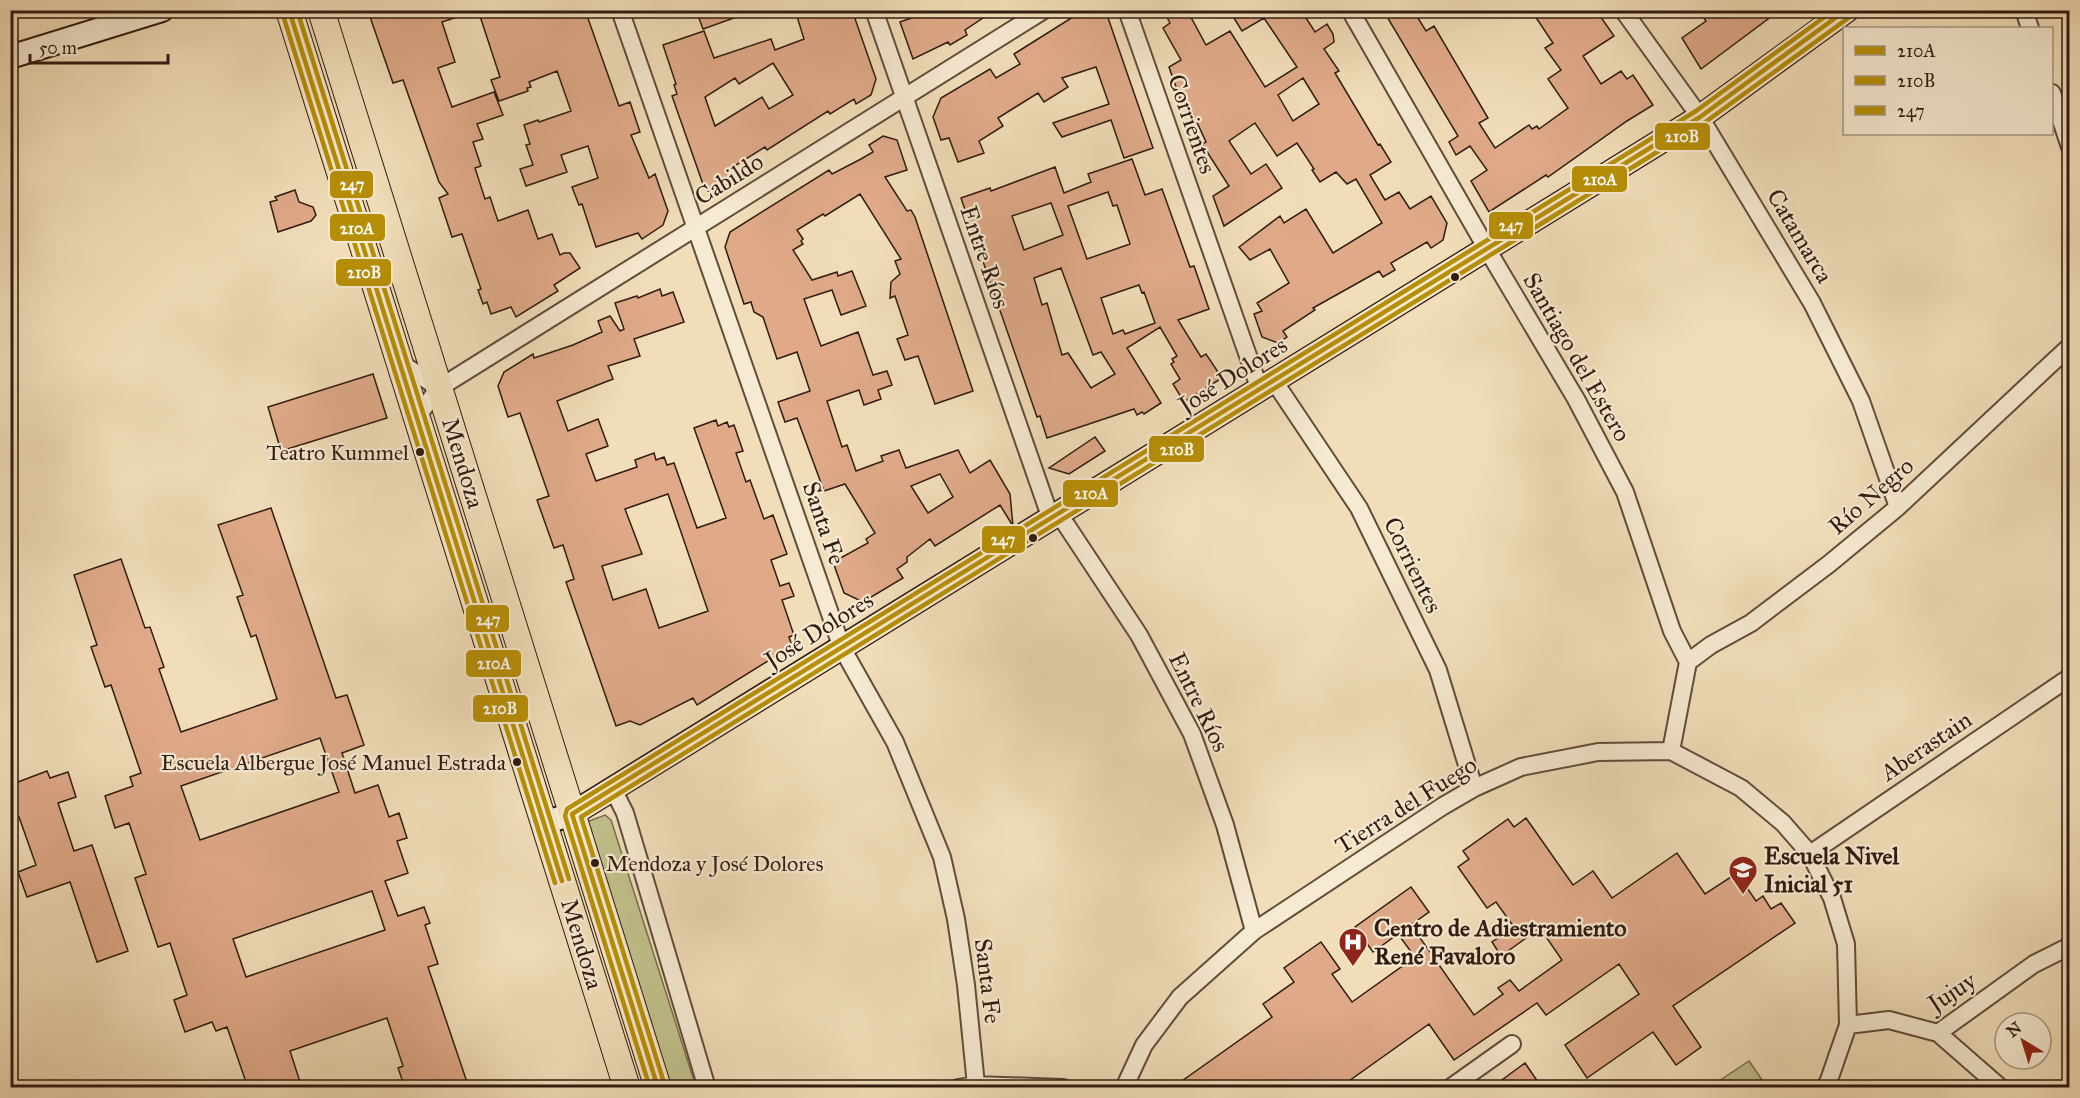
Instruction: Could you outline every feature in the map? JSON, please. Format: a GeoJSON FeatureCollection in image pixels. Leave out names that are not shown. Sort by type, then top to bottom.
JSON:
{"type":"FeatureCollection","features":[{"type":"Feature","properties":{"kind":"main road","name":"Mendoza"},"geometry":{"type":"LineString","coordinates":[[289,10],[627,1088]]}},
{"type":"Feature","properties":{"kind":"main road","name":"Mendoza"},"geometry":{"type":"LineString","coordinates":[[321,10],[658,1088]]}},
{"type":"Feature","properties":{"kind":"street"},"geometry":{"type":"LineString","coordinates":[[10,57],[162,10]]}},
{"type":"Feature","properties":{"kind":"street","name":"Santa Fe"},"geometry":{"type":"LineString","coordinates":[[620,10],[842,648],[895,742],[942,857],[956,919],[966,985],[976,1084]]}},
{"type":"Feature","properties":{"kind":"street","name":"Entre Ríos"},"geometry":{"type":"LineString","coordinates":[[874,10],[1055,517],[1139,635],[1192,734],[1225,825],[1254,931]]}},
{"type":"Feature","properties":{"kind":"street","name":"Cabildo"},"geometry":{"type":"LineString","coordinates":[[416,418],[439,388],[1044,10]]}},
{"type":"Feature","properties":{"kind":"street","name":"Corrientes"},"geometry":{"type":"LineString","coordinates":[[1127,10],[1267,386],[1359,508],[1438,670],[1474,788]]}},
{"type":"Feature","properties":{"kind":"street","name":"Santiago del Estero"},"geometry":{"type":"LineString","coordinates":[[1350,10],[1576,399],[1625,492],[1672,631],[1688,662]]}},
{"type":"Feature","properties":{"kind":"street","name":"Catamarca"},"geometry":{"type":"LineString","coordinates":[[1623,10],[1700,117],[1812,303],[1862,400],[1898,507]]}},
{"type":"Feature","properties":{"kind":"street","name":"José Dolores"},"geometry":{"type":"LineString","coordinates":[[544,823],[572,814],[613,789],[1700,117],[1847,10]]}},
{"type":"Feature","properties":{"kind":"street"},"geometry":{"type":"LineString","coordinates":[[2024,10],[2030,27]]}},
{"type":"Feature","properties":{"kind":"street"},"geometry":{"type":"LineString","coordinates":[[2053,96],[2070,147]]}},
{"type":"Feature","properties":{"kind":"street","name":"Río Negro"},"geometry":{"type":"LineString","coordinates":[[1688,662],[1711,645],[1751,623],[1829,564],[1898,507],[2070,346]]}},
{"type":"Feature","properties":{"kind":"street"},"geometry":{"type":"LineString","coordinates":[[399,362],[439,388]]}},
{"type":"Feature","properties":{"kind":"street"},"geometry":{"type":"LineString","coordinates":[[1671,752],[1688,662]]}},
{"type":"Feature","properties":{"kind":"street","name":"Aberastain"},"geometry":{"type":"LineString","coordinates":[[1810,854],[2070,677]]}},
{"type":"Feature","properties":{"kind":"street","name":"Tierra del Fuego"},"geometry":{"type":"LineString","coordinates":[[1124,1087],[1144,1045],[1180,997],[1254,931],[1443,806],[1474,788],[1521,766],[1598,752],[1671,752],[1741,788],[1783,823],[1810,854],[1832,898],[1846,944],[1848,1025],[1825,1088]]}},
{"type":"Feature","properties":{"kind":"street"},"geometry":{"type":"LineString","coordinates":[[613,789],[625,813],[707,1088]]}},
{"type":"Feature","properties":{"kind":"street","name":"Jujuy"},"geometry":{"type":"LineString","coordinates":[[1848,1025],[1889,1020],[1938,1033],[2034,964],[2070,946]]}},
{"type":"Feature","properties":{"kind":"street"},"geometry":{"type":"LineString","coordinates":[[1938,1033],[2001,1088]]}},
{"type":"Feature","properties":{"kind":"street"},"geometry":{"type":"LineString","coordinates":[[1450,1088],[1512,1044]]}},
{"type":"Feature","properties":{"kind":"street"},"geometry":{"type":"LineString","coordinates":[[958,1088],[976,1084],[1063,1088]]}},
{"type":"Feature","properties":{"kind":"street"},"geometry":{"type":"LineString","coordinates":[[1110,1088],[1124,1087]]}},
{"type":"Feature","properties":{"kind":"green space"},"geometry":{"type":"Polygon","coordinates":[[[605,815],[611,820],[696,1087],[670,1087],[587,829],[589,821],[605,815]]]}},
{"type":"Feature","properties":{"kind":"green space"},"geometry":{"type":"Polygon","coordinates":[[[1749,1061],[1767,1087],[1710,1087],[1749,1061]]]}},
{"type":"Feature","properties":{"kind":"building"},"geometry":{"type":"Polygon","coordinates":[[[381,10],[468,10],[469,13],[442,22],[455,62],[438,68],[452,107],[494,92],[503,115],[477,124],[483,139],[473,142],[481,166],[475,168],[485,199],[490,197],[498,221],[528,210],[538,239],[552,234],[560,255],[570,253],[580,268],[554,285],[558,291],[516,317],[511,307],[491,314],[487,302],[483,304],[478,290],[481,289],[462,234],[452,237],[439,198],[448,194],[439,182],[403,80],[393,83],[369,14],[381,10]]]}},
{"type":"Feature","properties":{"kind":"building"},"geometry":{"type":"Polygon","coordinates":[[[478,10],[585,10],[619,106],[630,102],[640,132],[631,135],[649,178],[655,174],[668,211],[663,225],[642,239],[638,233],[596,247],[582,204],[579,205],[572,187],[598,178],[588,146],[561,155],[567,172],[526,186],[520,169],[533,165],[526,145],[530,144],[524,125],[571,111],[557,71],[529,82],[531,87],[527,88],[528,91],[499,101],[491,80],[500,77],[478,10]]]}},
{"type":"Feature","properties":{"kind":"building"},"geometry":{"type":"Polygon","coordinates":[[[696,10],[748,10],[748,13],[703,29],[696,10]]]}},
{"type":"Feature","properties":{"kind":"building"},"geometry":{"type":"Polygon","coordinates":[[[795,10],[852,10],[876,79],[871,95],[856,104],[854,99],[830,114],[828,111],[767,150],[765,147],[728,170],[735,180],[712,195],[704,187],[672,96],[677,94],[674,85],[676,84],[663,45],[704,31],[714,58],[771,39],[775,50],[804,39],[795,10]],[[773,63],[739,84],[735,78],[705,97],[715,126],[762,97],[769,109],[793,95],[773,63]]]}},
{"type":"Feature","properties":{"kind":"building"},"geometry":{"type":"Polygon","coordinates":[[[915,10],[995,10],[965,30],[967,35],[950,45],[948,42],[913,59],[900,22],[917,16],[915,10]]]}},
{"type":"Feature","properties":{"kind":"building"},"geometry":{"type":"Polygon","coordinates":[[[1084,10],[1106,12],[1153,148],[1124,158],[1111,120],[1062,137],[1053,123],[1109,104],[1096,67],[1062,78],[1068,87],[1044,102],[1038,93],[998,118],[1003,126],[979,141],[984,153],[958,162],[949,138],[941,140],[933,117],[941,98],[990,69],[996,78],[1020,64],[1014,54],[1084,10]]]}},
{"type":"Feature","properties":{"kind":"building"},"geometry":{"type":"Polygon","coordinates":[[[1163,10],[1187,10],[1206,45],[1230,31],[1265,87],[1297,67],[1264,18],[1242,31],[1229,10],[1301,10],[1315,32],[1327,24],[1333,34],[1334,42],[1324,49],[1339,71],[1335,73],[1378,145],[1380,144],[1391,162],[1370,175],[1385,200],[1399,192],[1410,209],[1431,196],[1447,223],[1443,240],[1431,248],[1427,242],[1391,263],[1395,270],[1383,277],[1379,271],[1313,308],[1315,310],[1283,331],[1287,337],[1278,343],[1262,337],[1254,314],[1262,311],[1257,303],[1289,283],[1270,249],[1250,260],[1239,247],[1280,216],[1284,223],[1306,209],[1333,253],[1382,223],[1356,179],[1347,184],[1336,172],[1320,182],[1297,143],[1277,156],[1255,123],[1229,141],[1251,174],[1266,164],[1282,188],[1224,226],[1213,196],[1229,186],[1202,144],[1206,142],[1188,103],[1183,107],[1169,67],[1181,60],[1163,28],[1170,23],[1163,10]],[[1303,78],[1278,95],[1293,121],[1319,104],[1303,78]]]}},
{"type":"Feature","properties":{"kind":"building"},"geometry":{"type":"Polygon","coordinates":[[[1383,10],[1413,10],[1426,31],[1434,26],[1488,118],[1479,123],[1495,148],[1529,125],[1532,129],[1537,126],[1539,129],[1568,108],[1548,79],[1561,70],[1545,48],[1553,43],[1531,10],[1596,10],[1614,36],[1583,56],[1601,84],[1621,71],[1627,79],[1633,75],[1653,105],[1548,177],[1546,175],[1489,212],[1471,181],[1487,170],[1470,146],[1456,155],[1449,142],[1458,136],[1383,10]]]}},
{"type":"Feature","properties":{"kind":"building"},"geometry":{"type":"Polygon","coordinates":[[[1699,10],[1780,10],[1701,69],[1682,38],[1706,21],[1699,10]]]}},
{"type":"Feature","properties":{"kind":"building"},"geometry":{"type":"Polygon","coordinates":[[[883,136],[897,140],[907,170],[885,177],[907,211],[911,210],[915,217],[973,391],[935,404],[918,356],[905,360],[897,339],[908,335],[895,296],[890,298],[891,282],[900,274],[895,261],[901,259],[860,194],[797,230],[803,239],[801,241],[803,244],[793,250],[812,280],[837,272],[838,276],[852,271],[866,306],[841,315],[832,290],[804,299],[821,346],[858,332],[873,375],[887,371],[892,385],[878,390],[881,399],[864,405],[859,390],[827,401],[842,447],[847,445],[856,471],[883,461],[881,456],[899,450],[906,468],[958,450],[970,473],[990,460],[1010,494],[1013,526],[1000,505],[935,546],[930,539],[907,557],[907,562],[897,569],[903,578],[863,602],[844,593],[833,562],[868,543],[866,539],[875,533],[845,484],[824,491],[797,418],[785,422],[778,402],[810,391],[797,352],[777,359],[763,317],[754,312],[751,302],[744,304],[725,247],[730,232],[829,170],[832,174],[873,152],[869,145],[883,136]],[[940,474],[911,486],[928,513],[953,497],[940,474]]]}},
{"type":"Feature","properties":{"kind":"building"},"geometry":{"type":"Polygon","coordinates":[[[1132,159],[1145,195],[1162,189],[1190,267],[1194,266],[1209,309],[1178,320],[1201,357],[1206,354],[1222,378],[1184,402],[1173,384],[1180,379],[1171,364],[1174,362],[1172,359],[1177,356],[1160,327],[1127,348],[1161,403],[1144,414],[1142,412],[1137,415],[1134,409],[1047,438],[1040,416],[1037,417],[961,198],[990,188],[991,191],[1055,167],[1064,193],[1091,182],[1088,174],[1132,159]],[[1108,192],[1068,206],[1087,259],[1130,244],[1117,205],[1113,206],[1108,192]],[[1051,203],[1012,216],[1024,250],[1063,235],[1051,203]],[[1061,268],[1034,278],[1042,305],[1047,303],[1062,355],[1068,353],[1091,388],[1115,374],[1101,352],[1093,355],[1061,268]],[[1139,285],[1101,298],[1113,334],[1123,330],[1125,334],[1155,323],[1144,292],[1142,293],[1139,285]]]}},
{"type":"Feature","properties":{"kind":"building"},"geometry":{"type":"Polygon","coordinates":[[[295,190],[299,202],[313,207],[316,215],[311,221],[278,232],[270,202],[277,200],[275,197],[295,190]]]}},
{"type":"Feature","properties":{"kind":"building"},"geometry":{"type":"Polygon","coordinates":[[[660,289],[662,296],[673,292],[684,322],[634,339],[640,356],[608,366],[613,379],[557,401],[568,431],[598,419],[608,446],[586,454],[596,481],[637,467],[635,460],[654,453],[656,460],[664,457],[667,465],[674,463],[697,528],[726,518],[694,428],[716,420],[718,426],[727,422],[729,427],[734,425],[743,451],[736,453],[746,482],[750,480],[764,519],[773,515],[787,554],[771,560],[780,586],[789,583],[794,596],[782,600],[794,635],[789,637],[792,646],[697,705],[693,698],[640,725],[630,721],[616,726],[566,582],[574,579],[563,545],[554,548],[537,500],[549,496],[520,413],[508,417],[498,386],[504,372],[533,354],[534,358],[602,332],[598,321],[610,316],[620,331],[624,329],[615,303],[637,296],[638,298],[660,289]],[[668,494],[625,509],[642,554],[602,566],[613,600],[646,589],[659,628],[708,611],[668,494]]]}},
{"type":"Feature","properties":{"kind":"building"},"geometry":{"type":"Polygon","coordinates":[[[373,374],[387,418],[281,451],[268,407],[373,374]]]}},
{"type":"Feature","properties":{"kind":"building"},"geometry":{"type":"Polygon","coordinates":[[[1095,437],[1105,451],[1069,474],[1049,468],[1095,437]]]}},
{"type":"Feature","properties":{"kind":"building"},"geometry":{"type":"Polygon","coordinates":[[[271,508],[336,698],[347,695],[364,745],[342,753],[355,793],[378,785],[389,817],[399,813],[407,838],[397,841],[408,873],[385,881],[398,916],[424,907],[430,923],[425,925],[438,964],[428,967],[469,1088],[405,1088],[398,1068],[403,1066],[387,1018],[290,1051],[302,1088],[248,1088],[227,1027],[216,1031],[212,1022],[185,1032],[174,1000],[187,995],[170,943],[158,947],[135,878],[146,874],[129,823],[115,828],[105,796],[133,786],[130,777],[141,773],[111,685],[105,687],[91,647],[97,645],[74,575],[121,559],[145,628],[150,627],[164,667],[159,669],[181,732],[277,699],[256,635],[251,637],[237,597],[243,595],[218,525],[271,508]],[[320,738],[181,786],[200,840],[339,792],[320,738]],[[372,891],[233,939],[246,977],[385,930],[372,891]]]}},
{"type":"Feature","properties":{"kind":"building"},"geometry":{"type":"Polygon","coordinates":[[[47,771],[50,778],[68,772],[76,797],[58,803],[74,851],[92,845],[128,951],[97,962],[70,882],[27,897],[18,872],[36,865],[19,817],[10,820],[10,785],[47,771]]]}},
{"type":"Feature","properties":{"kind":"building"},"geometry":{"type":"Polygon","coordinates":[[[1526,818],[1573,885],[1593,871],[1612,898],[1677,853],[1705,894],[1737,873],[1756,901],[1763,896],[1771,909],[1781,903],[1795,923],[1673,1006],[1701,1047],[1676,1065],[1653,1032],[1587,1078],[1565,1045],[1639,994],[1619,964],[1546,1015],[1537,1003],[1454,1060],[1429,1024],[1339,1088],[1172,1088],[1272,1017],[1263,1004],[1294,982],[1284,968],[1321,942],[1340,969],[1332,974],[1352,1002],[1415,957],[1398,934],[1373,952],[1355,927],[1411,887],[1429,912],[1411,925],[1474,1015],[1503,994],[1498,988],[1510,980],[1519,991],[1562,960],[1540,928],[1501,956],[1492,942],[1514,927],[1496,902],[1487,908],[1458,867],[1469,859],[1463,851],[1508,819],[1514,827],[1526,818]]]}},
{"type":"Feature","properties":{"kind":"building"},"geometry":{"type":"Polygon","coordinates":[[[1525,1063],[1542,1088],[1491,1088],[1525,1063]]]}},
{"type":"Feature","properties":{"kind":"transit line","name":"210A"},"geometry":{"type":"LineString","coordinates":[[289,10],[562,881]]}},
{"type":"Feature","properties":{"kind":"transit line","name":"247"},"geometry":{"type":"LineString","coordinates":[[297,10],[569,879]]}},
{"type":"Feature","properties":{"kind":"transit line","name":"247"},"geometry":{"type":"LineString","coordinates":[[650,1088],[565,816],[567,809],[1696,111],[1834,10]]}},
{"type":"Feature","properties":{"kind":"transit line","name":"210A"},"geometry":{"type":"LineString","coordinates":[[658,1088],[572,814],[1700,117],[1846,10]]}},
{"type":"Feature","properties":{"kind":"transit line","name":"210B"},"geometry":{"type":"LineString","coordinates":[[282,12],[555,883]]}},
{"type":"Feature","properties":{"kind":"transit line","name":"210B"},"geometry":{"type":"LineString","coordinates":[[665,1086],[581,817],[1704,123],[1851,16]]}},
{"type":"Feature","properties":{"kind":"place","name":"Teatro Kummel"},"geometry":{"type":"Point","coordinates":[420,452]}},
{"type":"Feature","properties":{"kind":"place","name":"Escuela Albergue José Manuel Estrada"},"geometry":{"type":"Point","coordinates":[517,762]}},
{"type":"Feature","properties":{"kind":"place","name":"Mendoza y José Dolores"},"geometry":{"type":"Point","coordinates":[595,863]}},
{"type":"Feature","properties":{"kind":"place","name":"Escuela Nivel Inicial 51"},"geometry":{"type":"Point","coordinates":[1743,896]}},
{"type":"Feature","properties":{"kind":"place","name":"Centro de Adiestramiento René Favaloro"},"geometry":{"type":"Point","coordinates":[1353,968]}}]}
